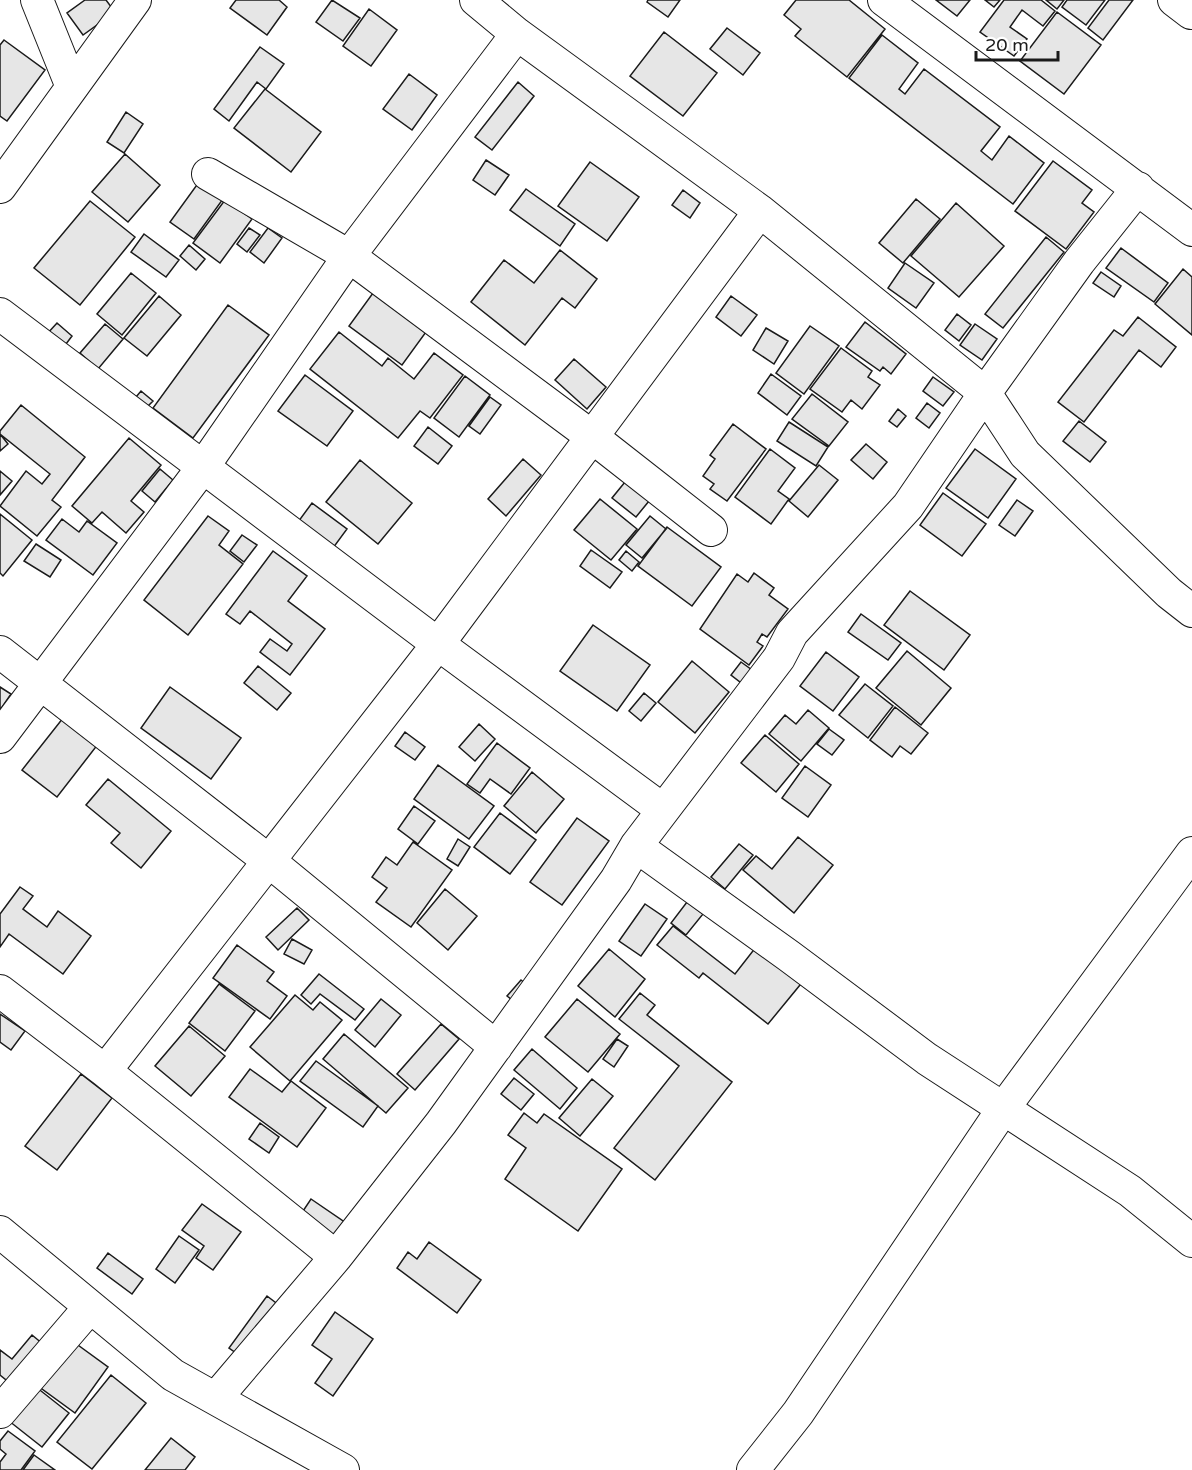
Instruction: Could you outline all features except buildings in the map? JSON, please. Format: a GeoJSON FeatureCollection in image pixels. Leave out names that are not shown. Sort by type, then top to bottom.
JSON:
{"type":"FeatureCollection","features":[{"type":"Feature","properties":{"kind":"street"},"geometry":{"type":"LineString","coordinates":[[37,0],[72,87]]}},
{"type":"Feature","properties":{"kind":"street"},"geometry":{"type":"LineString","coordinates":[[0,187],[10,150],[72,87],[135,0]]}},
{"type":"Feature","properties":{"kind":"street"},"geometry":{"type":"LineString","coordinates":[[476,0],[517,34],[760,211],[985,393],[1025,454],[1169,593],[1192,611]]}},
{"type":"Feature","properties":{"kind":"street"},"geometry":{"type":"LineString","coordinates":[[884,0],[1192,230]]}},
{"type":"Feature","properties":{"kind":"street"},"geometry":{"type":"LineString","coordinates":[[0,737],[203,466],[349,256],[517,34]]}},
{"type":"Feature","properties":{"kind":"street"},"geometry":{"type":"LineString","coordinates":[[207,174],[349,256],[591,436],[711,530]]}},
{"type":"Feature","properties":{"kind":"street"},"geometry":{"type":"LineString","coordinates":[[216,1398],[336,1257],[441,1123],[616,880],[636,846],[779,658],[792,633],[909,506],[985,393],[1078,262],[1138,188]]}},
{"type":"Feature","properties":{"kind":"street"},"geometry":{"type":"LineString","coordinates":[[105,1071],[438,644],[760,211]]}},
{"type":"Feature","properties":{"kind":"street"},"geometry":{"type":"LineString","coordinates":[[0,314],[438,644],[663,810]]}},
{"type":"Feature","properties":{"kind":"street"},"geometry":{"type":"LineString","coordinates":[[0,652],[269,861],[496,1047]]}},
{"type":"Feature","properties":{"kind":"street"},"geometry":{"type":"LineString","coordinates":[[636,846],[927,1059],[1130,1191],[1192,1241]]}},
{"type":"Feature","properties":{"kind":"street"},"geometry":{"type":"LineString","coordinates":[[753,1470],[798,1413],[1003,1109],[1192,853]]}},
{"type":"Feature","properties":{"kind":"street"},"geometry":{"type":"LineString","coordinates":[[0,990],[105,1071],[336,1257]]}},
{"type":"Feature","properties":{"kind":"street"},"geometry":{"type":"LineString","coordinates":[[0,1232],[173,1375],[343,1470]]}},
{"type":"Feature","properties":{"kind":"street"},"geometry":{"type":"LineString","coordinates":[[0,1412],[90,1307]]}}]}
